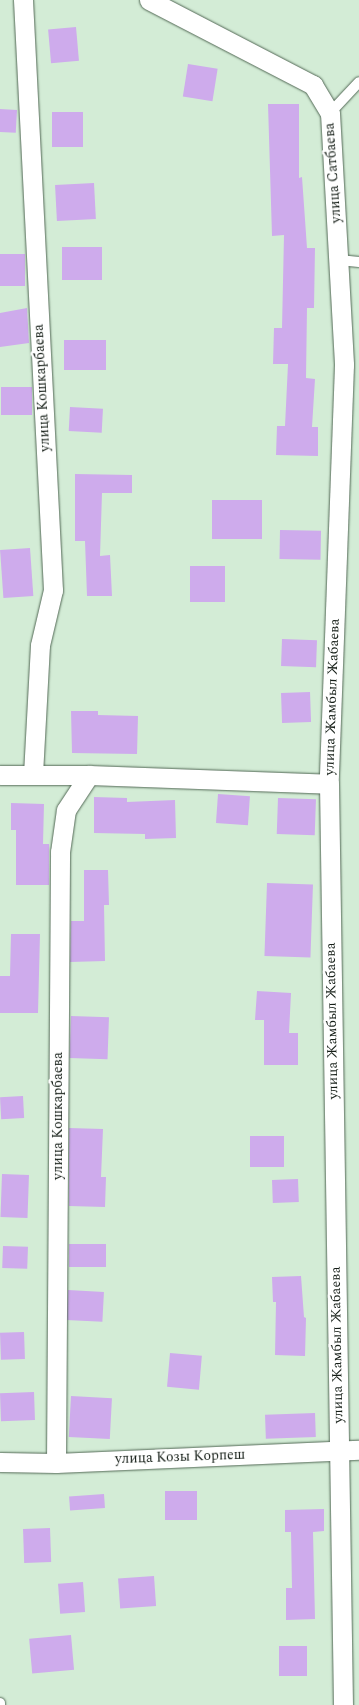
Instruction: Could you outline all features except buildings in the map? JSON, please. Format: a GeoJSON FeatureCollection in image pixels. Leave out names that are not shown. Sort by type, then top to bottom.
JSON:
{"type":"FeatureCollection","features":[{"type":"Feature","properties":{"kind":"street","name":"улица Кошкарбаева"},"geometry":{"type":"LineString","coordinates":[[23,0],[53,590],[40,645],[33,775]]}},
{"type":"Feature","properties":{"kind":"street","name":"улица Сатбаева"},"geometry":{"type":"LineString","coordinates":[[149,0],[313,84],[330,114],[339,260],[351,339]]}},
{"type":"Feature","properties":{"kind":"street","name":"улица Жамбыл Жабаева"},"geometry":{"type":"LineString","coordinates":[[343,1705],[329,784],[351,339]]}},
{"type":"Feature","properties":{"kind":"street"},"geometry":{"type":"LineString","coordinates":[[0,775],[88,775],[329,784]]}},
{"type":"Feature","properties":{"kind":"street","name":"улица Кошкарбаева"},"geometry":{"type":"LineString","coordinates":[[56,1463],[60,852],[66,810],[88,775]]}},
{"type":"Feature","properties":{"kind":"street","name":"улица Козы Корпеш"},"geometry":{"type":"LineString","coordinates":[[0,1462],[56,1463],[359,1450]]}},
{"type":"Feature","properties":{"kind":"lane"},"geometry":{"type":"LineString","coordinates":[[330,114],[359,82]]}},
{"type":"Feature","properties":{"kind":"lane"},"geometry":{"type":"LineString","coordinates":[[339,260],[359,262]]}}]}
